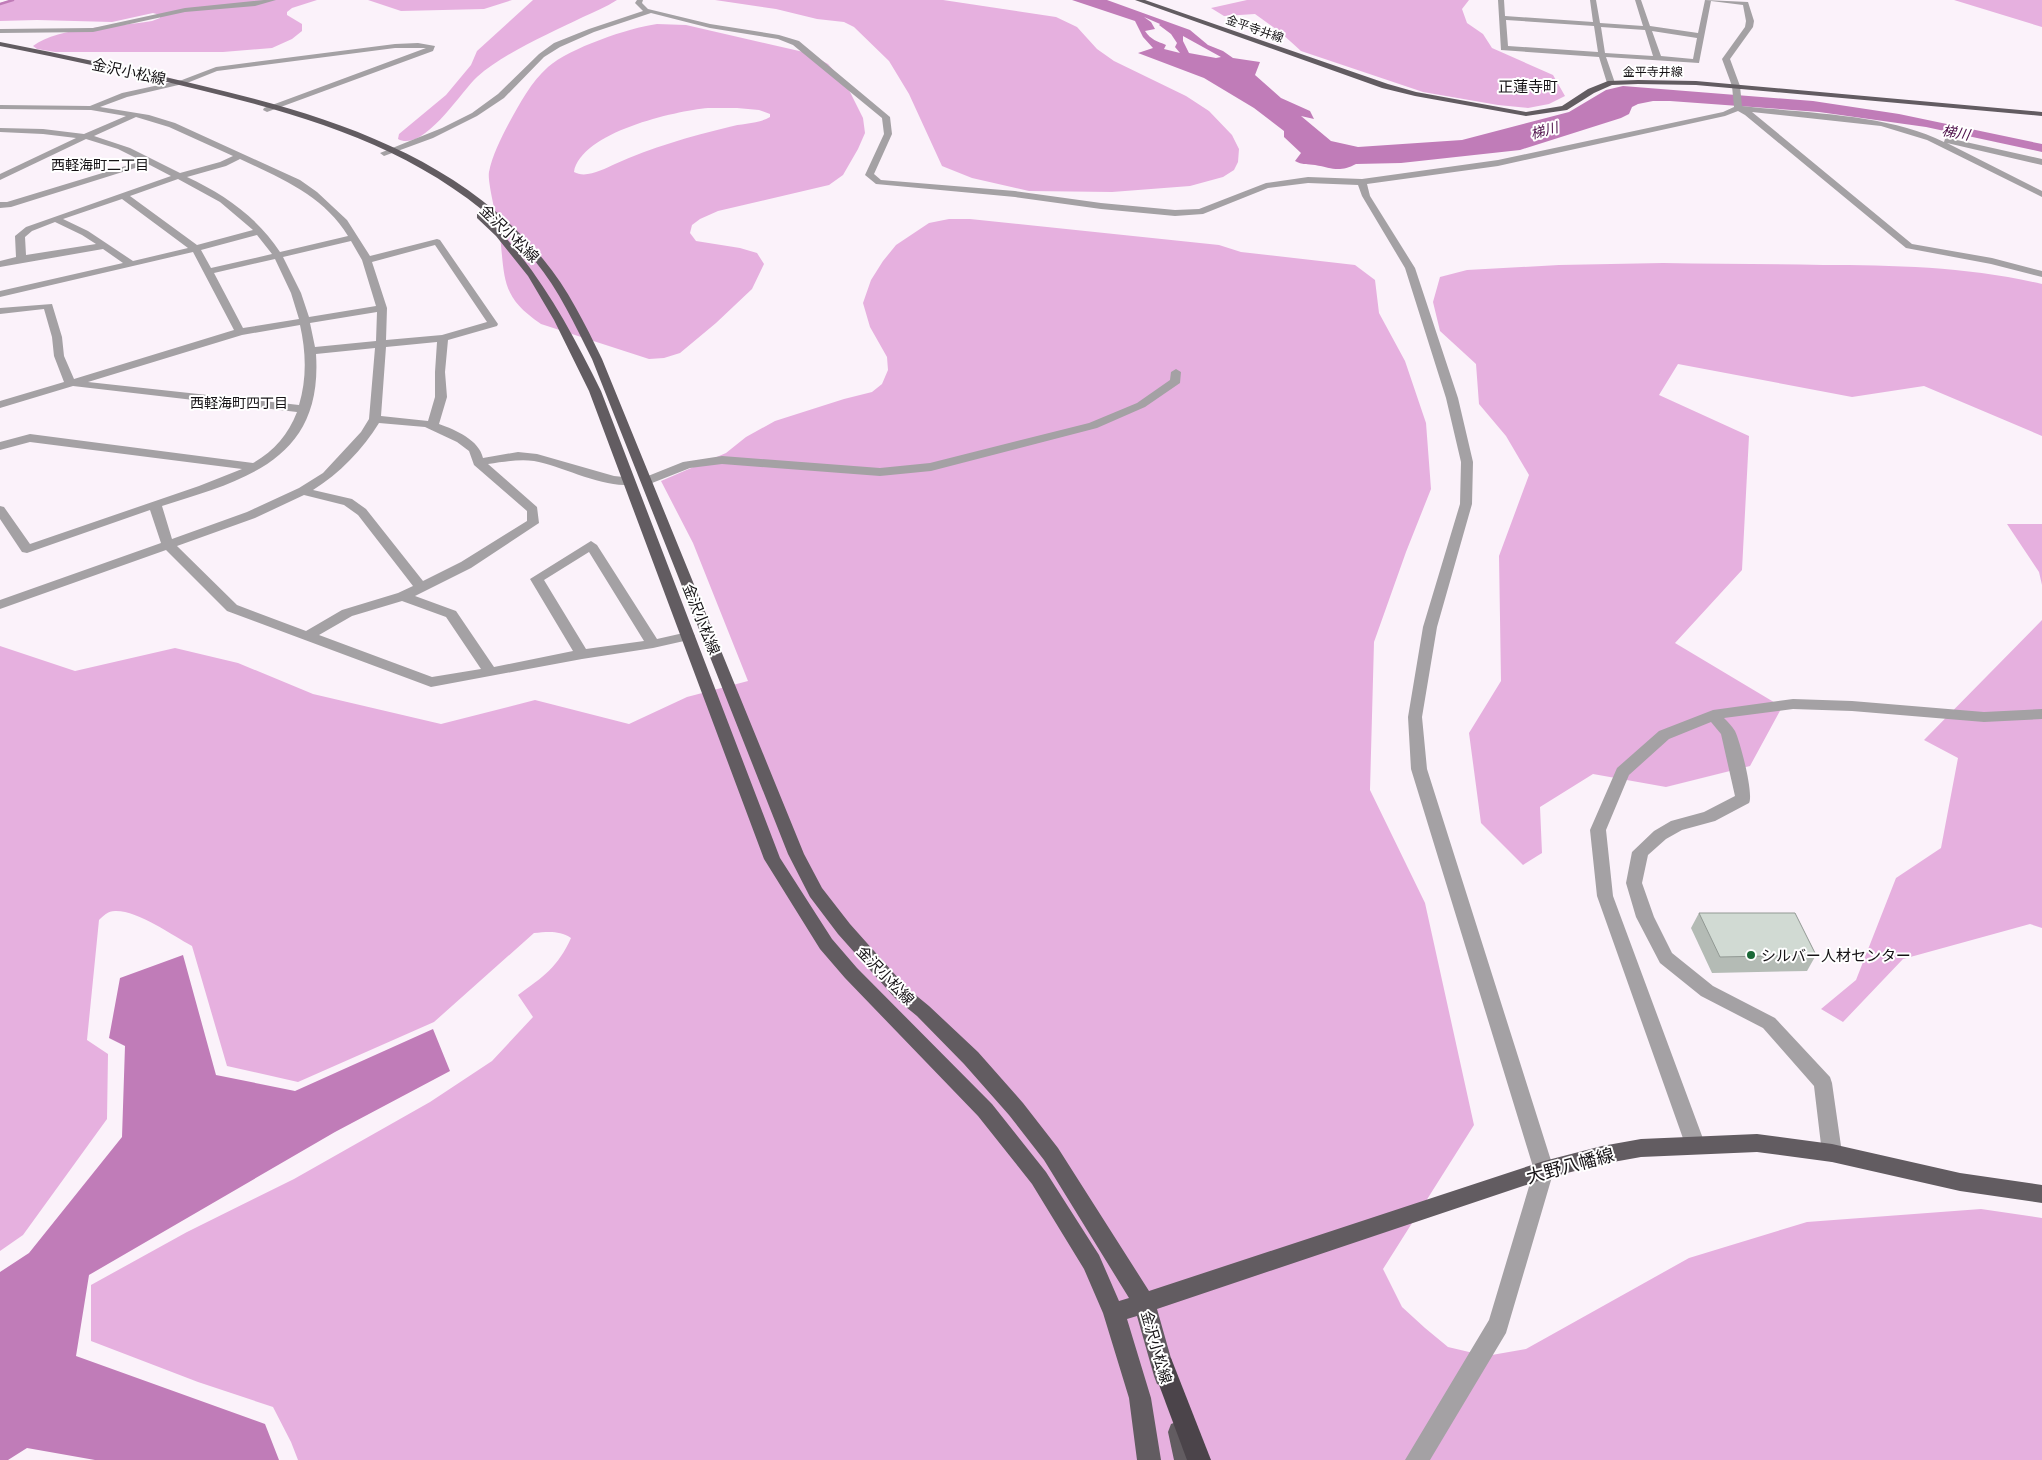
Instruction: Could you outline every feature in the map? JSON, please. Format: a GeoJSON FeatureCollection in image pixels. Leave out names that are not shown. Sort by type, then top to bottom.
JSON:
{"type":"FeatureCollection","features":[{"type":"Feature","properties":{"kind":"highway"},"geometry":{"type":"LineString","coordinates":[[1163,1366],[1199,1460]]}},
{"type":"Feature","properties":{"kind":"main road","name":"金平寺井線"},"geometry":{"type":"LineString","coordinates":[[1138,0],[1385,86],[1416,94],[1526,114],[1564,108],[1591,91],[1611,83],[1696,83],[2042,114]]}},
{"type":"Feature","properties":{"kind":"main road","name":"金沢小松線"},"geometry":{"type":"LineString","coordinates":[[0,44],[182,83],[324,121],[439,176],[474,199],[509,228],[539,260],[569,305],[598,360],[688,636],[772,859],[826,944],[851,973],[985,1110],[1039,1178],[1092,1262],[1114,1313],[1140,1398],[1149,1460]]}},
{"type":"Feature","properties":{"kind":"main road","name":"金沢小松線"},"geometry":{"type":"LineString","coordinates":[[0,50],[38,56],[163,86],[272,108]]}},
{"type":"Feature","properties":{"kind":"main road","name":"金沢小松線"},"geometry":{"type":"LineString","coordinates":[[388,152],[481,217],[514,249],[542,287],[569,336],[638,481],[796,854],[816,892],[872,962],[901,993],[923,1011],[971,1058],[1016,1109],[1051,1154],[1145,1304],[1163,1366],[1186,1460]]}},
{"type":"Feature","properties":{"kind":"main road","name":"大野八幡線"},"geometry":{"type":"LineString","coordinates":[[1114,1313],[1544,1170],[1602,1155],[1641,1148],[1696,1144],[1757,1143],[1832,1153],[1960,1182],[2042,1194]]}},
{"type":"Feature","properties":{"kind":"street"},"geometry":{"type":"LineString","coordinates":[[0,31],[93,30],[185,10],[247,5],[273,0]]}},
{"type":"Feature","properties":{"kind":"street"},"geometry":{"type":"LineString","coordinates":[[640,0],[638,3],[646,10],[710,26],[779,37],[796,43],[886,117],[888,134],[869,175],[879,182],[1014,194],[1101,206],[1175,213],[1200,212],[1266,186],[1308,180],[1362,182],[1498,163],[1725,114],[1738,108],[1882,124],[1930,138],[2042,162]]}},
{"type":"Feature","properties":{"kind":"street"},"geometry":{"type":"LineString","coordinates":[[1501,0],[1504,48],[1696,61],[1708,0]]}},
{"type":"Feature","properties":{"kind":"street"},"geometry":{"type":"LineString","coordinates":[[1593,0],[1602,55],[1611,83]]}},
{"type":"Feature","properties":{"kind":"street"},"geometry":{"type":"LineString","coordinates":[[1638,0],[1658,59]]}},
{"type":"Feature","properties":{"kind":"street"},"geometry":{"type":"LineString","coordinates":[[1714,0],[1746,3],[1750,21],[1749,26],[1726,59],[1736,88],[1738,108]]}},
{"type":"Feature","properties":{"kind":"street"},"geometry":{"type":"LineString","coordinates":[[388,152],[432,135],[489,105],[515,84],[535,61],[557,45],[580,35],[651,11]]}},
{"type":"Feature","properties":{"kind":"street"},"geometry":{"type":"LineString","coordinates":[[1502,18],[1647,28],[1701,36]]}},
{"type":"Feature","properties":{"kind":"street"},"geometry":{"type":"LineString","coordinates":[[91,108],[163,86],[182,83],[203,72],[216,69],[395,46],[431,46],[430,49],[406,59],[272,108]]}},
{"type":"Feature","properties":{"kind":"street"},"geometry":{"type":"LineString","coordinates":[[0,108],[91,108],[136,114],[172,125],[297,182],[314,194],[344,222],[367,260],[382,308],[375,419],[346,457],[327,476],[303,492],[251,515],[0,605]]}},
{"type":"Feature","properties":{"kind":"street"},"geometry":{"type":"LineString","coordinates":[[1738,108],[1748,114],[1909,246],[1992,261],[2042,274]]}},
{"type":"Feature","properties":{"kind":"street"},"geometry":{"type":"LineString","coordinates":[[0,176],[136,114]]}},
{"type":"Feature","properties":{"kind":"street"},"geometry":{"type":"LineString","coordinates":[[0,130],[39,131],[83,137],[114,144],[203,188],[240,211],[260,231],[280,256],[306,320],[311,352],[310,383],[303,410],[294,433],[279,451],[222,483],[27,549],[0,510]]}},
{"type":"Feature","properties":{"kind":"street"},"geometry":{"type":"LineString","coordinates":[[1930,138],[2042,194]]}},
{"type":"Feature","properties":{"kind":"street"},"geometry":{"type":"LineString","coordinates":[[21,260],[20,236],[29,229],[123,195],[223,164],[240,156]]}},
{"type":"Feature","properties":{"kind":"street"},"geometry":{"type":"LineString","coordinates":[[0,205],[8,205],[149,161]]}},
{"type":"Feature","properties":{"kind":"street"},"geometry":{"type":"LineString","coordinates":[[1362,182],[1366,196],[1410,268],[1452,398],[1466,462],[1466,504],[1430,627],[1415,717],[1419,769],[1544,1170],[1498,1325],[1417,1460]]}},
{"type":"Feature","properties":{"kind":"street"},"geometry":{"type":"LineString","coordinates":[[123,195],[195,248],[240,332]]}},
{"type":"Feature","properties":{"kind":"street"},"geometry":{"type":"LineString","coordinates":[[55,219],[86,233],[131,264]]}},
{"type":"Feature","properties":{"kind":"street"},"geometry":{"type":"LineString","coordinates":[[0,294],[131,264],[260,231]]}},
{"type":"Feature","properties":{"kind":"street"},"geometry":{"type":"LineString","coordinates":[[207,272],[353,238]]}},
{"type":"Feature","properties":{"kind":"street"},"geometry":{"type":"LineString","coordinates":[[311,352],[443,338],[493,324],[438,242],[367,260]]}},
{"type":"Feature","properties":{"kind":"street"},"geometry":{"type":"LineString","coordinates":[[0,264],[104,246]]}},
{"type":"Feature","properties":{"kind":"street"},"geometry":{"type":"LineString","coordinates":[[0,311],[48,306],[57,337],[59,356],[70,383]]}},
{"type":"Feature","properties":{"kind":"street"},"geometry":{"type":"LineString","coordinates":[[0,405],[240,332],[382,308]]}},
{"type":"Feature","properties":{"kind":"street"},"geometry":{"type":"LineString","coordinates":[[433,425],[441,397],[440,372],[443,338]]}},
{"type":"Feature","properties":{"kind":"street"},"geometry":{"type":"LineString","coordinates":[[478,462],[518,456],[537,458],[613,480],[638,481],[687,465],[722,460],[880,472],[931,467],[1093,426],[1157,396],[1176,382],[1176,372]]}},
{"type":"Feature","properties":{"kind":"street"},"geometry":{"type":"LineString","coordinates":[[70,383],[303,410]]}},
{"type":"Feature","properties":{"kind":"street"},"geometry":{"type":"LineString","coordinates":[[307,636],[347,613],[403,596],[466,565],[533,523],[533,510],[478,462],[475,448],[456,435],[417,420],[375,419]]}},
{"type":"Feature","properties":{"kind":"street"},"geometry":{"type":"LineString","coordinates":[[0,446],[30,438],[253,467]]}},
{"type":"Feature","properties":{"kind":"street"},"geometry":{"type":"LineString","coordinates":[[303,492],[348,502],[362,512],[421,587]]}},
{"type":"Feature","properties":{"kind":"street"},"geometry":{"type":"LineString","coordinates":[[155,505],[168,545],[232,608],[431,682],[582,654],[653,644],[688,636]]}},
{"type":"Feature","properties":{"kind":"street"},"geometry":{"type":"LineString","coordinates":[[582,654],[537,579],[591,545],[653,644]]}},
{"type":"Feature","properties":{"kind":"street"},"geometry":{"type":"LineString","coordinates":[[403,596],[451,614],[490,672]]}},
{"type":"Feature","properties":{"kind":"street"},"geometry":{"type":"LineString","coordinates":[[1696,1144],[1605,896],[1598,830],[1622,772],[1664,735],[1713,715],[1793,704],[1852,706],[1984,717],[2042,714]]}},
{"type":"Feature","properties":{"kind":"street"},"geometry":{"type":"LineString","coordinates":[[1713,715],[1728,732],[1742,787],[1743,799],[1709,817],[1677,825],[1660,835],[1640,852],[1634,883],[1645,917],[1666,958],[1707,992],[1769,1022],[1823,1084],[1832,1153]]}},
{"type":"Feature","properties":{"kind":"shaded area"},"geometry":{"type":"Polygon","coordinates":[[[11,0],[317,0],[292,8],[287,12],[287,15],[302,24],[302,31],[292,39],[272,48],[223,52],[55,52],[37,49],[33,46],[44,39],[58,34],[90,28],[152,21],[160,18],[160,15],[153,13],[112,22],[0,21],[0,3],[11,0]]]}},
{"type":"Feature","properties":{"kind":"shaded area"},"geometry":{"type":"Polygon","coordinates":[[[368,0],[512,0],[484,9],[401,11],[368,0]]]}},
{"type":"Feature","properties":{"kind":"shaded area"},"geometry":{"type":"Polygon","coordinates":[[[533,0],[617,0],[500,60],[477,77],[430,130],[408,141],[398,139],[399,134],[446,95],[471,65],[477,51],[533,0]]]}},
{"type":"Feature","properties":{"kind":"shaded area"},"geometry":{"type":"Polygon","coordinates":[[[715,0],[943,0],[1056,17],[1077,27],[1097,49],[1114,61],[1186,96],[1209,111],[1232,135],[1239,149],[1238,162],[1234,170],[1223,177],[1190,186],[1112,192],[1029,191],[972,178],[942,166],[909,94],[889,61],[854,27],[844,22],[817,19],[776,9],[715,0]]]}},
{"type":"Feature","properties":{"kind":"shaded area"},"geometry":{"type":"Polygon","coordinates":[[[1247,0],[1469,0],[1462,9],[1467,23],[1483,34],[1492,48],[1553,75],[1565,96],[1549,104],[1528,108],[1498,105],[1423,92],[1301,51],[1280,32],[1255,14],[1224,16],[1211,8],[1247,0]]]}},
{"type":"Feature","properties":{"kind":"shaded area"},"geometry":{"type":"Polygon","coordinates":[[[1954,0],[2042,0],[2042,27],[1954,0]]]}},
{"type":"Feature","properties":{"kind":"shaded area"},"geometry":{"type":"Polygon","coordinates":[[[657,24],[686,25],[808,53],[828,64],[850,92],[863,118],[865,133],[843,175],[829,185],[718,211],[692,225],[690,233],[696,241],[740,248],[757,253],[764,264],[752,289],[680,353],[664,358],[649,359],[541,324],[518,305],[507,286],[489,177],[497,147],[517,108],[536,79],[548,67],[585,46],[616,34],[657,24]],[[737,108],[693,110],[631,126],[593,146],[580,158],[574,172],[589,174],[671,143],[734,126],[761,121],[770,117],[770,114],[759,110],[737,108]]]}},
{"type":"Feature","properties":{"kind":"shaded area"},"geometry":{"type":"Polygon","coordinates":[[[949,219],[970,219],[1219,245],[1241,252],[1355,265],[1375,280],[1379,313],[1405,361],[1426,423],[1431,489],[1374,642],[1370,790],[1425,903],[1474,1125],[1383,1269],[1402,1307],[1448,1347],[1486,1356],[1526,1349],[1689,1258],[1807,1222],[1981,1209],[2042,1218],[2042,1460],[298,1460],[273,1407],[198,1382],[91,1341],[91,1285],[187,1232],[294,1179],[430,1102],[492,1061],[533,1017],[518,995],[549,971],[561,957],[571,938],[553,932],[534,933],[434,1022],[298,1082],[227,1066],[192,946],[134,914],[112,911],[104,915],[99,920],[87,1040],[108,1054],[107,1119],[23,1235],[0,1251],[0,646],[75,671],[175,648],[238,663],[313,694],[441,724],[535,700],[629,724],[687,697],[748,681],[693,543],[661,481],[726,453],[746,437],[775,421],[872,392],[882,384],[888,370],[887,357],[870,327],[863,303],[871,280],[896,245],[929,223],[949,219]]]}},
{"type":"Feature","properties":{"kind":"shaded area"},"geometry":{"type":"Polygon","coordinates":[[[1663,263],[1933,268],[1988,274],[2042,284],[2042,436],[1924,386],[1852,397],[1678,364],[1659,395],[1749,436],[1742,570],[1675,643],[1782,707],[1750,766],[1666,787],[1593,774],[1540,807],[1542,853],[1523,865],[1481,823],[1469,733],[1501,681],[1499,556],[1529,475],[1506,436],[1479,404],[1476,364],[1440,331],[1433,302],[1440,277],[1467,270],[1559,265],[1663,263]]]}},
{"type":"Feature","properties":{"kind":"shaded area"},"geometry":{"type":"Polygon","coordinates":[[[2007,524],[2042,524],[2042,585],[2039,572],[2007,524]]]}},
{"type":"Feature","properties":{"kind":"shaded area"},"geometry":{"type":"Polygon","coordinates":[[[2042,620],[2042,928],[2030,924],[1903,959],[1843,1022],[1821,1009],[1856,980],[1896,878],[1941,848],[1958,758],[1924,740],[2042,620]]]}},
{"type":"Feature","properties":{"kind":"water","name":"梯川"},"geometry":{"type":"Polygon","coordinates":[[[1072,0],[1107,0],[1190,30],[1208,45],[1223,51],[1233,58],[1260,62],[1255,75],[1281,98],[1310,111],[1314,119],[1301,116],[1331,141],[1358,147],[1462,140],[1569,112],[1606,90],[1623,86],[1813,101],[1899,114],[2042,144],[2042,152],[1926,127],[1819,112],[1653,101],[1632,107],[1629,114],[1621,118],[1520,150],[1401,163],[1356,164],[1340,169],[1303,164],[1295,161],[1301,153],[1284,137],[1284,131],[1254,108],[1204,78],[1138,53],[1153,48],[1143,37],[1135,21],[1072,0]],[[1144,17],[1151,22],[1155,29],[1145,31],[1154,40],[1166,45],[1164,49],[1180,53],[1175,47],[1177,43],[1171,34],[1160,24],[1144,17]],[[1183,36],[1183,41],[1189,53],[1216,58],[1221,57],[1183,36]]]}},
{"type":"Feature","properties":{"kind":"water"},"geometry":{"type":"Polygon","coordinates":[[[183,955],[216,1075],[295,1091],[433,1029],[450,1071],[335,1132],[89,1275],[76,1356],[265,1424],[279,1460],[95,1460],[27,1448],[8,1460],[0,1460],[0,1272],[29,1253],[122,1137],[125,1046],[109,1038],[120,978],[183,955]]]}},
{"type":"Feature","properties":{"kind":"building"},"geometry":{"type":"Polygon","coordinates":[[[1699,913],[1795,913],[1816,955],[1720,957],[1699,913]]]}},
{"type":"Feature","properties":{"kind":"waterway"},"geometry":{"type":"LineString","coordinates":[[0,4],[13,0]]}},
{"type":"Feature","properties":{"kind":"place","name":"シルバー人材センター"},"geometry":{"type":"Point","coordinates":[1751,955]}},
{"type":"Feature","properties":{"kind":"district","name":"正蓮寺町"},"geometry":{"type":"Point","coordinates":[1528,86]}},
{"type":"Feature","properties":{"kind":"district","name":"西軽海町二丁目"},"geometry":{"type":"Point","coordinates":[100,164]}},
{"type":"Feature","properties":{"kind":"district","name":"西軽海町四丁目"},"geometry":{"type":"Point","coordinates":[239,402]}}]}
